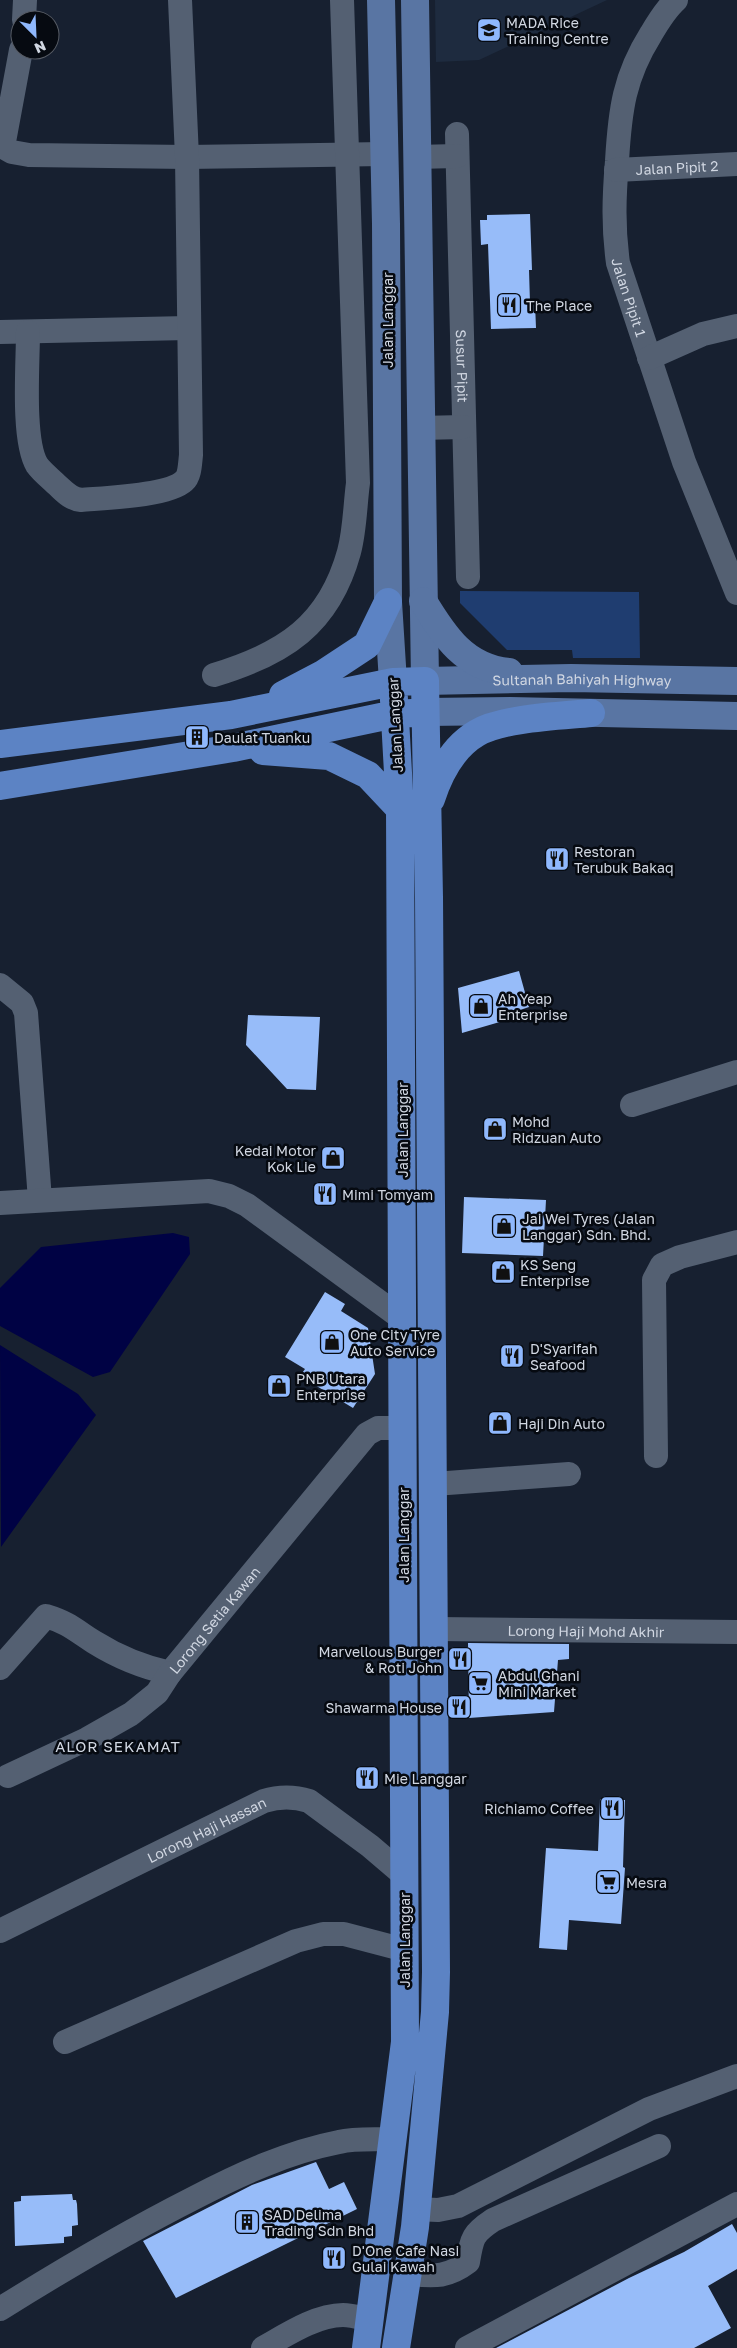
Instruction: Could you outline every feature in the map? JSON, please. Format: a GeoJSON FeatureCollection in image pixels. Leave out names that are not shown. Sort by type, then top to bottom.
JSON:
{"type":"FeatureCollection","features":[{"type":"Feature","properties":{"kind":"highway"},"geometry":{"type":"LineString","coordinates":[[231,715],[280,696],[323,674],[367,645],[388,602]]}},
{"type":"Feature","properties":{"kind":"highway"},"geometry":{"type":"LineString","coordinates":[[0,744],[231,715],[393,682],[425,681]]}},
{"type":"Feature","properties":{"kind":"highway","name":"Jalan Langgar"},"geometry":{"type":"LineString","coordinates":[[396,2348],[416,2209],[435,2012],[436,1980],[434,1484],[428,805],[425,681]]}},
{"type":"Feature","properties":{"kind":"highway","name":"Jalan Langgar"},"geometry":{"type":"LineString","coordinates":[[366,2348],[404,2042],[405,1950],[400,1317],[402,1157],[400,809],[393,682]]}},
{"type":"Feature","properties":{"kind":"highway"},"geometry":{"type":"LineString","coordinates":[[0,786],[233,748],[395,714],[426,712]]}},
{"type":"Feature","properties":{"kind":"highway"},"geometry":{"type":"LineString","coordinates":[[428,805],[438,777],[455,753],[476,733],[502,724],[591,712]]}},
{"type":"Feature","properties":{"kind":"highway"},"geometry":{"type":"LineString","coordinates":[[233,748],[329,756],[368,775],[400,809]]}},
{"type":"Feature","properties":{"kind":"highway"},"geometry":{"type":"LineString","coordinates":[[393,2129],[410,2133],[424,2122]]}},
{"type":"Feature","properties":{"kind":"main road","name":"Jalan Langgar"},"geometry":{"type":"LineString","coordinates":[[381,0],[370,149],[388,602],[393,682]]}},
{"type":"Feature","properties":{"kind":"main road","name":"Jalan Langgar"},"geometry":{"type":"LineString","coordinates":[[414,0],[422,600],[425,681]]}},
{"type":"Feature","properties":{"kind":"main road"},"geometry":{"type":"LineString","coordinates":[[370,149],[403,149],[416,144]]}},
{"type":"Feature","properties":{"kind":"main road"},"geometry":{"type":"LineString","coordinates":[[422,600],[444,636],[484,667],[498,671],[571,678]]}},
{"type":"Feature","properties":{"kind":"main road","name":"Sultanah Bahiyah Highway"},"geometry":{"type":"LineString","coordinates":[[425,681],[571,678],[737,680]]}},
{"type":"Feature","properties":{"kind":"main road"},"geometry":{"type":"LineString","coordinates":[[426,712],[591,712],[737,716]]}},
{"type":"Feature","properties":{"kind":"street"},"geometry":{"type":"LineString","coordinates":[[28,332],[27,415],[33,452],[37,465],[67,495],[81,500],[159,492],[173,488],[185,480],[191,456],[187,157],[180,0]]}},
{"type":"Feature","properties":{"kind":"street"},"geometry":{"type":"LineString","coordinates":[[214,675],[261,657],[292,641],[322,613],[349,551],[358,483],[370,149],[342,0]]}},
{"type":"Feature","properties":{"kind":"street","name":"Jalan Pipit 1"},"geometry":{"type":"LineString","coordinates":[[676,0],[656,25],[631,69],[620,120],[613,211],[618,263],[684,462],[737,593]]}},
{"type":"Feature","properties":{"kind":"street"},"geometry":{"type":"LineString","coordinates":[[19,60],[2,146],[12,152],[29,155],[187,157],[370,149]]}},
{"type":"Feature","properties":{"kind":"street","name":"Susur Pipit"},"geometry":{"type":"LineString","coordinates":[[416,144],[457,145],[468,577]]}},
{"type":"Feature","properties":{"kind":"street","name":"Jalan Pipit 2"},"geometry":{"type":"LineString","coordinates":[[616,170],[737,164]]}},
{"type":"Feature","properties":{"kind":"street"},"geometry":{"type":"LineString","coordinates":[[649,358],[703,334],[737,326]]}},
{"type":"Feature","properties":{"kind":"street"},"geometry":{"type":"LineString","coordinates":[[0,332],[188,328]]}},
{"type":"Feature","properties":{"kind":"street"},"geometry":{"type":"LineString","coordinates":[[420,428],[463,427]]}},
{"type":"Feature","properties":{"kind":"street"},"geometry":{"type":"LineString","coordinates":[[0,985],[22,1003],[26,1013],[40,1200]]}},
{"type":"Feature","properties":{"kind":"street"},"geometry":{"type":"LineString","coordinates":[[632,1105],[737,1072]]}},
{"type":"Feature","properties":{"kind":"street"},"geometry":{"type":"LineString","coordinates":[[0,1203],[209,1191],[229,1196],[246,1205],[400,1317]]}},
{"type":"Feature","properties":{"kind":"street"},"geometry":{"type":"LineString","coordinates":[[656,1456],[654,1280],[662,1265],[680,1257],[737,1242]]}},
{"type":"Feature","properties":{"kind":"street","name":"Lorong Setia Kawan"},"geometry":{"type":"LineString","coordinates":[[0,1668],[46,1616],[68,1623],[94,1642],[130,1662],[145,1668],[170,1673],[367,1434],[378,1428],[402,1428]]}},
{"type":"Feature","properties":{"kind":"street"},"geometry":{"type":"LineString","coordinates":[[434,1484],[569,1474]]}},
{"type":"Feature","properties":{"kind":"street","name":"Lorong Haji Mohd Akhir"},"geometry":{"type":"LineString","coordinates":[[435,1629],[737,1632]]}},
{"type":"Feature","properties":{"kind":"street"},"geometry":{"type":"LineString","coordinates":[[8,1776],[87,1739],[130,1714],[157,1693],[170,1673]]}},
{"type":"Feature","properties":{"kind":"street","name":"Lorong Haji Hassan"},"geometry":{"type":"LineString","coordinates":[[0,1931],[264,1801],[284,1797],[297,1797],[308,1801],[370,1846],[404,1875]]}},
{"type":"Feature","properties":{"kind":"street"},"geometry":{"type":"LineString","coordinates":[[65,2042],[296,1941],[323,1934],[344,1934],[405,1950]]}},
{"type":"Feature","properties":{"kind":"street"},"geometry":{"type":"LineString","coordinates":[[416,2209],[438,2210],[458,2206],[649,2109],[737,2076]]}},
{"type":"Feature","properties":{"kind":"street"},"geometry":{"type":"LineString","coordinates":[[0,2309],[100,2247],[220,2185],[301,2151],[393,2129]]}},
{"type":"Feature","properties":{"kind":"street"},"geometry":{"type":"LineString","coordinates":[[408,2274],[442,2276],[457,2271],[468,2262],[472,2238],[477,2230],[493,2220],[659,2146]]}},
{"type":"Feature","properties":{"kind":"street"},"geometry":{"type":"LineString","coordinates":[[466,2348],[737,2204]]}},
{"type":"Feature","properties":{"kind":"street"},"geometry":{"type":"LineString","coordinates":[[263,2348],[313,2323],[328,2318],[343,2315],[370,2320]]}},
{"type":"Feature","properties":{"kind":"shaded area","name":"MADA Rice Training Centre"},"geometry":{"type":"Polygon","coordinates":[[[435,0],[607,0],[479,60],[436,62],[435,0]]]}},
{"type":"Feature","properties":{"kind":"shaded area"},"geometry":{"type":"Polygon","coordinates":[[[460,591],[639,592],[640,658],[573,658],[572,650],[507,650],[460,603],[460,591]]]}},
{"type":"Feature","properties":{"kind":"shaded area"},"geometry":{"type":"Polygon","coordinates":[[[173,1233],[189,1237],[190,1254],[110,1372],[93,1377],[0,1326],[0,1288],[41,1247],[173,1233]]]}},
{"type":"Feature","properties":{"kind":"shaded area"},"geometry":{"type":"Polygon","coordinates":[[[0,1345],[78,1394],[96,1415],[1,1547],[0,1345]]]}},
{"type":"Feature","properties":{"kind":"building"},"geometry":{"type":"Polygon","coordinates":[[[530,214],[532,270],[529,270],[530,303],[535,303],[536,328],[491,329],[488,244],[481,245],[480,220],[487,220],[487,215],[530,214]]]}},
{"type":"Feature","properties":{"kind":"building"},"geometry":{"type":"Polygon","coordinates":[[[519,971],[529,1007],[508,1014],[510,1019],[462,1033],[458,988],[519,971]]]}},
{"type":"Feature","properties":{"kind":"building"},"geometry":{"type":"Polygon","coordinates":[[[248,1015],[320,1017],[316,1090],[287,1089],[246,1045],[248,1015]]]}},
{"type":"Feature","properties":{"kind":"building","name":"Jai Wei Tyres (Jalan Langgar) Sdn. Bhd."},"geometry":{"type":"Polygon","coordinates":[[[464,1197],[546,1200],[543,1256],[462,1253],[464,1197]]]}},
{"type":"Feature","properties":{"kind":"building","name":"One City Tyre Auto Service"},"geometry":{"type":"Polygon","coordinates":[[[325,1292],[345,1304],[341,1311],[368,1328],[375,1374],[353,1408],[300,1376],[305,1369],[285,1357],[325,1292]]]}},
{"type":"Feature","properties":{"kind":"building"},"geometry":{"type":"Polygon","coordinates":[[[468,1643],[569,1644],[569,1659],[558,1660],[554,1712],[469,1718],[468,1643]]]}},
{"type":"Feature","properties":{"kind":"building"},"geometry":{"type":"Polygon","coordinates":[[[600,1799],[625,1800],[623,1867],[625,1868],[621,1924],[569,1920],[567,1950],[539,1948],[546,1848],[598,1851],[600,1799]]]}},
{"type":"Feature","properties":{"kind":"building","name":"SAD Delima Trading Sdn Bhd"},"geometry":{"type":"Polygon","coordinates":[[[316,2162],[329,2189],[344,2182],[357,2209],[176,2298],[143,2241],[252,2185],[316,2162]]]}},
{"type":"Feature","properties":{"kind":"building"},"geometry":{"type":"Polygon","coordinates":[[[72,2194],[73,2200],[76,2200],[77,2204],[78,2225],[72,2226],[72,2236],[64,2237],[64,2243],[15,2246],[14,2202],[21,2201],[21,2196],[72,2194]]]}},
{"type":"Feature","properties":{"kind":"building"},"geometry":{"type":"Polygon","coordinates":[[[732,2224],[737,2233],[737,2269],[708,2286],[731,2328],[694,2348],[496,2348],[629,2278],[684,2252],[732,2224]]]}},
{"type":"Feature","properties":{"kind":"place","name":"MADA Rice Training Centre"},"geometry":{"type":"Point","coordinates":[489,30]}},
{"type":"Feature","properties":{"kind":"place","name":"The Place"},"geometry":{"type":"Point","coordinates":[509,305]}},
{"type":"Feature","properties":{"kind":"place","name":"Daulat Tuanku"},"geometry":{"type":"Point","coordinates":[197,737]}},
{"type":"Feature","properties":{"kind":"place","name":"Restoran Terubuk Bakaq"},"geometry":{"type":"Point","coordinates":[557,859]}},
{"type":"Feature","properties":{"kind":"place","name":"Ah Yeap Enterprise"},"geometry":{"type":"Point","coordinates":[481,1006]}},
{"type":"Feature","properties":{"kind":"place","name":"Mohd Ridzuan Auto"},"geometry":{"type":"Point","coordinates":[495,1129]}},
{"type":"Feature","properties":{"kind":"place","name":"Kedai Motor Kok Lie"},"geometry":{"type":"Point","coordinates":[333,1158]}},
{"type":"Feature","properties":{"kind":"place","name":"Mimi Tomyam"},"geometry":{"type":"Point","coordinates":[325,1194]}},
{"type":"Feature","properties":{"kind":"place","name":"Jai Wei Tyres (Jalan Langgar) Sdn. Bhd."},"geometry":{"type":"Point","coordinates":[504,1226]}},
{"type":"Feature","properties":{"kind":"place","name":"KS Seng Enterprise"},"geometry":{"type":"Point","coordinates":[503,1272]}},
{"type":"Feature","properties":{"kind":"place","name":"One City Tyre Auto Service"},"geometry":{"type":"Point","coordinates":[332,1342]}},
{"type":"Feature","properties":{"kind":"place","name":"D'Syarifah Seafood"},"geometry":{"type":"Point","coordinates":[512,1356]}},
{"type":"Feature","properties":{"kind":"place","name":"PNB Utara Enterprise"},"geometry":{"type":"Point","coordinates":[279,1386]}},
{"type":"Feature","properties":{"kind":"place","name":"Haji Din Auto"},"geometry":{"type":"Point","coordinates":[500,1423]}},
{"type":"Feature","properties":{"kind":"place","name":"Marvellous Burger & Roti John"},"geometry":{"type":"Point","coordinates":[460,1659]}},
{"type":"Feature","properties":{"kind":"place","name":"Abdul Ghani Mini Market"},"geometry":{"type":"Point","coordinates":[480,1683]}},
{"type":"Feature","properties":{"kind":"place","name":"Shawarma House"},"geometry":{"type":"Point","coordinates":[459,1707]}},
{"type":"Feature","properties":{"kind":"place","name":"Mie Langgar"},"geometry":{"type":"Point","coordinates":[367,1778]}},
{"type":"Feature","properties":{"kind":"place","name":"Richiamo Coffee"},"geometry":{"type":"Point","coordinates":[612,1808]}},
{"type":"Feature","properties":{"kind":"place","name":"Mesra"},"geometry":{"type":"Point","coordinates":[608,1882]}},
{"type":"Feature","properties":{"kind":"place","name":"SAD Delima Trading Sdn Bhd"},"geometry":{"type":"Point","coordinates":[247,2222]}},
{"type":"Feature","properties":{"kind":"place","name":"D'One Cafe Nasi Gulai Kawah"},"geometry":{"type":"Point","coordinates":[334,2258]}},
{"type":"Feature","properties":{"kind":"district","name":"ALOR SEKAMAT"},"geometry":{"type":"Point","coordinates":[118,1746]}}]}
